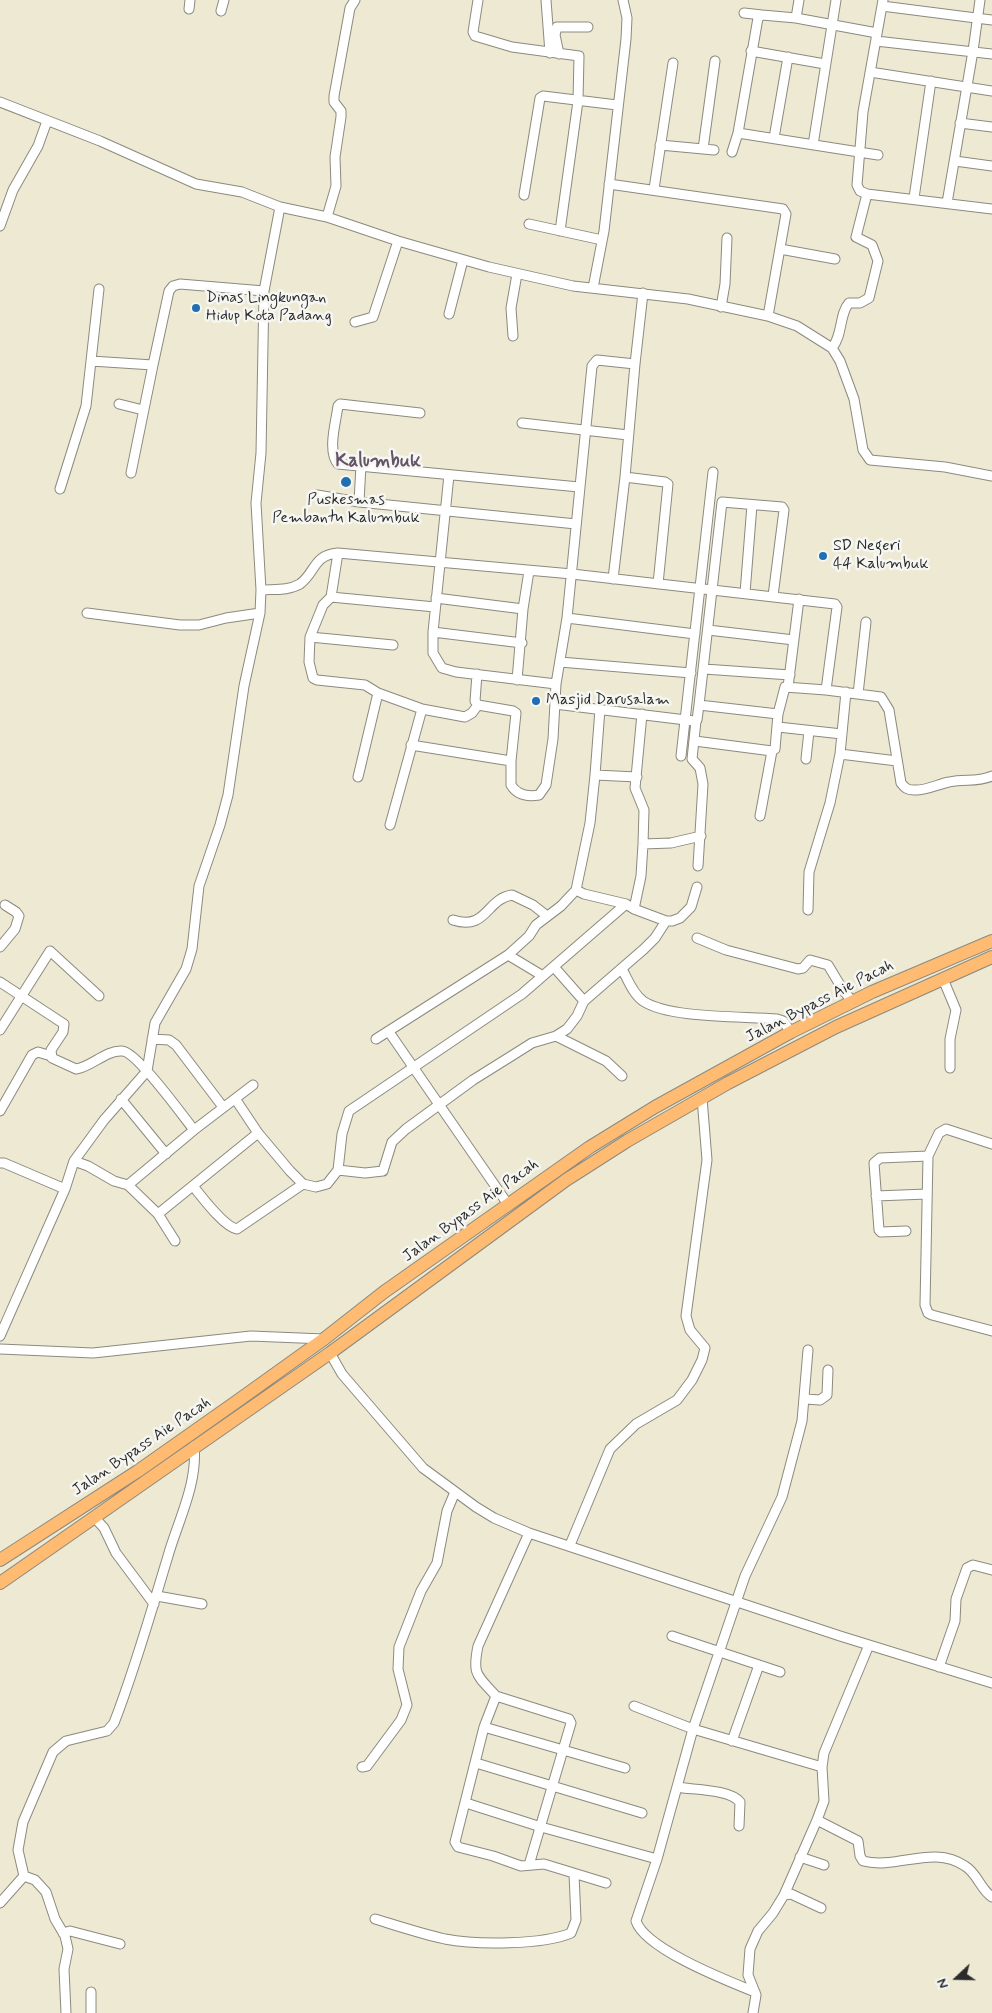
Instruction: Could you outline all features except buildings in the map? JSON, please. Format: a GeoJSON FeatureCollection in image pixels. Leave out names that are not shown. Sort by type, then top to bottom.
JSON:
{"type":"FeatureCollection","features":[{"type":"Feature","properties":{"kind":"highway","name":"Jalan Bypass Aie Pacah"},"geometry":{"type":"LineString","coordinates":[[0,1560],[138,1471],[324,1339],[384,1292],[507,1203],[590,1147],[655,1107],[791,1032],[852,1001],[992,941]]}},
{"type":"Feature","properties":{"kind":"highway"},"geometry":{"type":"LineString","coordinates":[[0,1583],[330,1353],[566,1180],[627,1141],[702,1098],[836,1027],[992,958]]}},
{"type":"Feature","properties":{"kind":"highway"},"geometry":{"type":"LineString","coordinates":[[852,1001],[866,1014]]}},
{"type":"Feature","properties":{"kind":"street"},"geometry":{"type":"LineString","coordinates":[[222,11],[224,0]]}},
{"type":"Feature","properties":{"kind":"street"},"geometry":{"type":"LineString","coordinates":[[327,217],[336,186],[335,157],[342,117],[341,111],[334,102],[334,96],[350,8],[355,0]]}},
{"type":"Feature","properties":{"kind":"street"},"geometry":{"type":"LineString","coordinates":[[478,0],[473,32],[475,36],[512,48],[579,56],[578,101],[560,231]]}},
{"type":"Feature","properties":{"kind":"street"},"geometry":{"type":"LineString","coordinates":[[546,0],[554,54]]}},
{"type":"Feature","properties":{"kind":"street"},"geometry":{"type":"LineString","coordinates":[[593,288],[602,240],[628,18],[623,0]]}},
{"type":"Feature","properties":{"kind":"street"},"geometry":{"type":"LineString","coordinates":[[796,18],[799,0]]}},
{"type":"Feature","properties":{"kind":"street"},"geometry":{"type":"LineString","coordinates":[[813,145],[836,0]]}},
{"type":"Feature","properties":{"kind":"street"},"geometry":{"type":"LineString","coordinates":[[947,203],[980,0]]}},
{"type":"Feature","properties":{"kind":"street"},"geometry":{"type":"LineString","coordinates":[[992,20],[882,3],[870,72],[859,153],[857,185],[860,191],[867,194],[914,198],[992,209]]}},
{"type":"Feature","properties":{"kind":"street"},"geometry":{"type":"LineString","coordinates":[[744,13],[796,18],[876,37],[992,54]]}},
{"type":"Feature","properties":{"kind":"street"},"geometry":{"type":"LineString","coordinates":[[732,152],[738,133],[758,18],[762,15]]}},
{"type":"Feature","properties":{"kind":"street"},"geometry":{"type":"LineString","coordinates":[[554,54],[557,27],[588,27]]}},
{"type":"Feature","properties":{"kind":"street"},"geometry":{"type":"LineString","coordinates":[[751,51],[826,64]]}},
{"type":"Feature","properties":{"kind":"street"},"geometry":{"type":"LineString","coordinates":[[774,138],[788,57]]}},
{"type":"Feature","properties":{"kind":"street"},"geometry":{"type":"LineString","coordinates":[[703,149],[715,61]]}},
{"type":"Feature","properties":{"kind":"street"},"geometry":{"type":"LineString","coordinates":[[654,189],[673,63]]}},
{"type":"Feature","properties":{"kind":"street"},"geometry":{"type":"LineString","coordinates":[[870,72],[992,91]]}},
{"type":"Feature","properties":{"kind":"street"},"geometry":{"type":"LineString","coordinates":[[914,198],[931,81]]}},
{"type":"Feature","properties":{"kind":"street"},"geometry":{"type":"LineString","coordinates":[[524,195],[540,98],[543,96],[617,105]]}},
{"type":"Feature","properties":{"kind":"street"},"geometry":{"type":"LineString","coordinates":[[0,102],[100,141],[196,184],[242,192],[280,207],[327,217],[463,260],[517,274],[593,288],[688,299],[768,316],[797,326],[832,348],[850,387],[863,450],[870,460],[945,467],[992,476]]}},
{"type":"Feature","properties":{"kind":"street"},"geometry":{"type":"LineString","coordinates":[[0,226],[14,190],[38,146],[47,121]]}},
{"type":"Feature","properties":{"kind":"street"},"geometry":{"type":"LineString","coordinates":[[960,122],[992,127]]}},
{"type":"Feature","properties":{"kind":"street"},"geometry":{"type":"LineString","coordinates":[[738,133],[878,155]]}},
{"type":"Feature","properties":{"kind":"street"},"geometry":{"type":"LineString","coordinates":[[660,145],[714,150]]}},
{"type":"Feature","properties":{"kind":"street"},"geometry":{"type":"LineString","coordinates":[[955,161],[992,166]]}},
{"type":"Feature","properties":{"kind":"street"},"geometry":{"type":"LineString","coordinates":[[609,184],[783,209],[786,214],[768,316]]}},
{"type":"Feature","properties":{"kind":"street"},"geometry":{"type":"LineString","coordinates":[[832,348],[836,343],[845,308],[849,303],[860,303],[869,298],[878,261],[872,245],[856,238],[867,194]]}},
{"type":"Feature","properties":{"kind":"street"},"geometry":{"type":"LineString","coordinates":[[0,1336],[65,1189],[74,1161],[121,1099],[147,1071],[155,1023],[179,983],[192,949],[199,886],[228,795],[244,686],[260,613],[261,590],[256,503],[261,453],[264,291],[280,207]]}},
{"type":"Feature","properties":{"kind":"street"},"geometry":{"type":"LineString","coordinates":[[529,224],[602,240]]}},
{"type":"Feature","properties":{"kind":"street"},"geometry":{"type":"LineString","coordinates":[[721,307],[725,284],[727,238]]}},
{"type":"Feature","properties":{"kind":"street"},"geometry":{"type":"LineString","coordinates":[[355,322],[373,317],[398,241]]}},
{"type":"Feature","properties":{"kind":"street"},"geometry":{"type":"LineString","coordinates":[[780,249],[836,259]]}},
{"type":"Feature","properties":{"kind":"street"},"geometry":{"type":"LineString","coordinates":[[449,314],[463,260]]}},
{"type":"Feature","properties":{"kind":"street"},"geometry":{"type":"LineString","coordinates":[[513,336],[511,308],[517,274]]}},
{"type":"Feature","properties":{"kind":"street"},"geometry":{"type":"LineString","coordinates":[[131,473],[159,327],[168,291],[172,286],[180,284],[264,291]]}},
{"type":"Feature","properties":{"kind":"street"},"geometry":{"type":"LineString","coordinates":[[60,489],[84,419],[99,289]]}},
{"type":"Feature","properties":{"kind":"street"},"geometry":{"type":"LineString","coordinates":[[612,579],[625,477],[643,293]]}},
{"type":"Feature","properties":{"kind":"street"},"geometry":{"type":"LineString","coordinates":[[477,674],[475,702],[478,705],[516,713],[509,779],[514,789],[519,793],[531,796],[539,795],[545,790],[553,739],[556,684],[567,618],[579,487],[594,362],[600,360],[635,364]]}},
{"type":"Feature","properties":{"kind":"street"},"geometry":{"type":"LineString","coordinates":[[91,361],[153,365]]}},
{"type":"Feature","properties":{"kind":"street"},"geometry":{"type":"LineString","coordinates":[[420,413],[346,403],[338,406],[334,457],[338,464],[579,487]]}},
{"type":"Feature","properties":{"kind":"street"},"geometry":{"type":"LineString","coordinates":[[119,404],[144,410]]}},
{"type":"Feature","properties":{"kind":"street"},"geometry":{"type":"LineString","coordinates":[[522,423],[628,435]]}},
{"type":"Feature","properties":{"kind":"street"},"geometry":{"type":"LineString","coordinates":[[359,502],[361,466]]}},
{"type":"Feature","properties":{"kind":"street"},"geometry":{"type":"LineString","coordinates":[[698,866],[703,784],[700,768],[692,759],[695,741],[691,720],[691,673],[702,588],[713,472]]}},
{"type":"Feature","properties":{"kind":"street"},"geometry":{"type":"LineString","coordinates":[[449,475],[433,632],[433,653],[442,668],[556,684]]}},
{"type":"Feature","properties":{"kind":"street"},"geometry":{"type":"LineString","coordinates":[[625,477],[668,484],[658,584]]}},
{"type":"Feature","properties":{"kind":"street"},"geometry":{"type":"LineString","coordinates":[[317,495],[359,502],[576,524]]}},
{"type":"Feature","properties":{"kind":"street"},"geometry":{"type":"LineString","coordinates":[[681,756],[691,720],[699,705],[722,502],[782,507],[784,510],[773,596]]}},
{"type":"Feature","properties":{"kind":"street"},"geometry":{"type":"LineString","coordinates":[[745,593],[752,505]]}},
{"type":"Feature","properties":{"kind":"street"},"geometry":{"type":"LineString","coordinates":[[261,590],[290,588],[301,583],[322,557],[338,553],[572,574],[799,599],[837,605],[826,690]]}},
{"type":"Feature","properties":{"kind":"street"},"geometry":{"type":"LineString","coordinates":[[338,553],[331,597],[323,605],[310,637],[309,662],[313,678],[365,685],[378,693],[422,709],[465,717],[472,713],[478,705]]}},
{"type":"Feature","properties":{"kind":"street"},"geometry":{"type":"LineString","coordinates":[[517,680],[522,643],[523,609],[529,571]]}},
{"type":"Feature","properties":{"kind":"street"},"geometry":{"type":"LineString","coordinates":[[331,597],[523,609]]}},
{"type":"Feature","properties":{"kind":"street"},"geometry":{"type":"LineString","coordinates":[[788,687],[799,599]]}},
{"type":"Feature","properties":{"kind":"street"},"geometry":{"type":"LineString","coordinates":[[87,613],[180,625],[199,625],[226,618],[260,613]]}},
{"type":"Feature","properties":{"kind":"street"},"geometry":{"type":"LineString","coordinates":[[567,618],[695,634]]}},
{"type":"Feature","properties":{"kind":"street"},"geometry":{"type":"LineString","coordinates":[[858,694],[866,622]]}},
{"type":"Feature","properties":{"kind":"street"},"geometry":{"type":"LineString","coordinates":[[708,630],[794,640]]}},
{"type":"Feature","properties":{"kind":"street"},"geometry":{"type":"LineString","coordinates":[[433,632],[522,643]]}},
{"type":"Feature","properties":{"kind":"street"},"geometry":{"type":"LineString","coordinates":[[310,637],[393,645]]}},
{"type":"Feature","properties":{"kind":"street"},"geometry":{"type":"LineString","coordinates":[[560,662],[691,673]]}},
{"type":"Feature","properties":{"kind":"street"},"geometry":{"type":"LineString","coordinates":[[704,669],[790,675]]}},
{"type":"Feature","properties":{"kind":"street"},"geometry":{"type":"LineString","coordinates":[[760,816],[772,751],[775,750],[778,714],[783,689],[788,687],[881,697],[886,702],[889,710],[901,783],[906,789],[915,790],[959,780],[974,782],[992,776]]}},
{"type":"Feature","properties":{"kind":"street"},"geometry":{"type":"LineString","coordinates":[[808,910],[809,872],[830,803],[840,754],[846,692]]}},
{"type":"Feature","properties":{"kind":"street"},"geometry":{"type":"LineString","coordinates":[[358,777],[378,693]]}},
{"type":"Feature","properties":{"kind":"street"},"geometry":{"type":"LineString","coordinates":[[555,704],[691,720]]}},
{"type":"Feature","properties":{"kind":"street"},"geometry":{"type":"LineString","coordinates":[[699,705],[778,714]]}},
{"type":"Feature","properties":{"kind":"street"},"geometry":{"type":"LineString","coordinates":[[390,825],[422,709]]}},
{"type":"Feature","properties":{"kind":"street"},"geometry":{"type":"LineString","coordinates":[[376,1039],[508,955],[528,936],[536,925],[561,906],[576,890],[590,823],[600,709]]}},
{"type":"Feature","properties":{"kind":"street"},"geometry":{"type":"LineString","coordinates":[[634,909],[641,876],[644,844],[644,810],[636,792],[642,714]]}},
{"type":"Feature","properties":{"kind":"street"},"geometry":{"type":"LineString","coordinates":[[778,727],[842,734]]}},
{"type":"Feature","properties":{"kind":"street"},"geometry":{"type":"LineString","coordinates":[[806,759],[809,730]]}},
{"type":"Feature","properties":{"kind":"street"},"geometry":{"type":"LineString","coordinates":[[695,741],[772,751]]}},
{"type":"Feature","properties":{"kind":"street"},"geometry":{"type":"LineString","coordinates":[[411,745],[510,761]]}},
{"type":"Feature","properties":{"kind":"street"},"geometry":{"type":"LineString","coordinates":[[840,754],[897,761]]}},
{"type":"Feature","properties":{"kind":"street"},"geometry":{"type":"LineString","coordinates":[[595,775],[637,777]]}},
{"type":"Feature","properties":{"kind":"street"},"geometry":{"type":"LineString","coordinates":[[644,844],[671,843],[701,836]]}},
{"type":"Feature","properties":{"kind":"street"},"geometry":{"type":"LineString","coordinates":[[576,890],[584,894],[626,904],[666,921],[680,918],[686,914],[695,898],[697,887]]}},
{"type":"Feature","properties":{"kind":"street"},"geometry":{"type":"LineString","coordinates":[[453,920],[464,924],[474,922],[504,898],[512,895],[534,904],[547,916]]}},
{"type":"Feature","properties":{"kind":"street"},"geometry":{"type":"LineString","coordinates":[[236,1100],[258,1132],[303,1184],[316,1187],[327,1184],[338,1170],[342,1134],[350,1111],[513,1000],[544,976],[626,904]]}},
{"type":"Feature","properties":{"kind":"street"},"geometry":{"type":"LineString","coordinates":[[0,947],[15,928],[19,916],[5,905]]}},
{"type":"Feature","properties":{"kind":"street"},"geometry":{"type":"LineString","coordinates":[[338,1170],[365,1173],[383,1171],[392,1142],[439,1105],[532,1043],[556,1036],[567,1030],[592,991],[622,969],[655,938],[666,921]]}},
{"type":"Feature","properties":{"kind":"street"},"geometry":{"type":"LineString","coordinates":[[697,938],[726,950],[798,969],[803,968],[810,960],[828,965],[842,990],[852,1001]]}},
{"type":"Feature","properties":{"kind":"street"},"geometry":{"type":"LineString","coordinates":[[0,1030],[50,951],[100,996]]}},
{"type":"Feature","properties":{"kind":"street"},"geometry":{"type":"LineString","coordinates":[[508,955],[544,976]]}},
{"type":"Feature","properties":{"kind":"street"},"geometry":{"type":"LineString","coordinates":[[554,967],[584,1001]]}},
{"type":"Feature","properties":{"kind":"street"},"geometry":{"type":"LineString","coordinates":[[622,969],[636,995],[652,1005],[675,1011],[777,1019],[783,1021],[791,1032]]}},
{"type":"Feature","properties":{"kind":"street"},"geometry":{"type":"LineString","coordinates":[[943,979],[956,1010],[950,1039],[950,1068]]}},
{"type":"Feature","properties":{"kind":"street"},"geometry":{"type":"LineString","coordinates":[[0,982],[64,1024],[63,1032],[51,1050],[51,1056]]}},
{"type":"Feature","properties":{"kind":"street"},"geometry":{"type":"LineString","coordinates":[[389,1032],[507,1203]]}},
{"type":"Feature","properties":{"kind":"street"},"geometry":{"type":"LineString","coordinates":[[556,1036],[606,1061],[622,1076]]}},
{"type":"Feature","properties":{"kind":"street"},"geometry":{"type":"LineString","coordinates":[[152,1039],[169,1040],[176,1045],[223,1107]]}},
{"type":"Feature","properties":{"kind":"street"},"geometry":{"type":"LineString","coordinates":[[0,1111],[32,1054],[38,1052],[51,1056],[60,1063],[76,1069],[123,1051],[131,1054],[147,1071],[194,1130]]}},
{"type":"Feature","properties":{"kind":"street"},"geometry":{"type":"LineString","coordinates":[[128,1185],[194,1130],[223,1107],[236,1100],[253,1085]]}},
{"type":"Feature","properties":{"kind":"street"},"geometry":{"type":"LineString","coordinates":[[570,1545],[610,1449],[636,1424],[677,1400],[689,1385],[702,1360],[705,1348],[690,1330],[686,1316],[706,1160],[702,1098]]}},
{"type":"Feature","properties":{"kind":"street"},"geometry":{"type":"LineString","coordinates":[[121,1099],[166,1154]]}},
{"type":"Feature","properties":{"kind":"street"},"geometry":{"type":"LineString","coordinates":[[992,1144],[946,1129],[939,1133],[928,1156],[926,1309],[932,1315],[992,1331]]}},
{"type":"Feature","properties":{"kind":"street"},"geometry":{"type":"LineString","coordinates":[[158,1214],[258,1132]]}},
{"type":"Feature","properties":{"kind":"street"},"geometry":{"type":"LineString","coordinates":[[906,1231],[881,1232],[879,1230],[874,1163],[877,1159],[928,1156]]}},
{"type":"Feature","properties":{"kind":"street"},"geometry":{"type":"LineString","coordinates":[[74,1161],[88,1166],[114,1181],[128,1185],[158,1214],[175,1241]]}},
{"type":"Feature","properties":{"kind":"street"},"geometry":{"type":"LineString","coordinates":[[0,1163],[65,1189]]}},
{"type":"Feature","properties":{"kind":"street"},"geometry":{"type":"LineString","coordinates":[[193,1186],[223,1220],[237,1229],[303,1184]]}},
{"type":"Feature","properties":{"kind":"street"},"geometry":{"type":"LineString","coordinates":[[876,1196],[927,1194]]}},
{"type":"Feature","properties":{"kind":"street"},"geometry":{"type":"LineString","coordinates":[[0,1349],[93,1353],[251,1336],[324,1339]]}},
{"type":"Feature","properties":{"kind":"street"},"geometry":{"type":"LineString","coordinates":[[755,1992],[703,1971],[649,1937],[638,1926],[636,1921],[657,1859],[694,1728],[748,1567],[763,1541],[782,1497],[805,1399],[808,1350]]}},
{"type":"Feature","properties":{"kind":"street"},"geometry":{"type":"LineString","coordinates":[[330,1353],[342,1374],[423,1468],[494,1518],[529,1533],[869,1645],[992,1683]]}},
{"type":"Feature","properties":{"kind":"street"},"geometry":{"type":"LineString","coordinates":[[805,1399],[820,1400],[827,1396],[828,1370]]}},
{"type":"Feature","properties":{"kind":"street"},"geometry":{"type":"LineString","coordinates":[[24,1876],[18,1850],[23,1822],[53,1752],[66,1741],[106,1731],[114,1723],[155,1600],[193,1475],[196,1461],[194,1446]]}},
{"type":"Feature","properties":{"kind":"street"},"geometry":{"type":"LineString","coordinates":[[362,1768],[367,1766],[386,1742],[401,1720],[407,1705],[398,1669],[399,1647],[421,1591],[437,1562],[447,1511],[455,1492]]}},
{"type":"Feature","properties":{"kind":"street"},"geometry":{"type":"LineString","coordinates":[[94,1518],[104,1528],[116,1553],[155,1600],[202,1604]]}},
{"type":"Feature","properties":{"kind":"street"},"geometry":{"type":"LineString","coordinates":[[529,1533],[478,1646],[475,1663],[476,1674],[496,1696],[569,1720],[571,1723],[529,1865]]}},
{"type":"Feature","properties":{"kind":"street"},"geometry":{"type":"LineString","coordinates":[[939,1667],[955,1622],[956,1599],[967,1568],[973,1565],[992,1570]]}},
{"type":"Feature","properties":{"kind":"street"},"geometry":{"type":"LineString","coordinates":[[672,1636],[780,1672]]}},
{"type":"Feature","properties":{"kind":"street"},"geometry":{"type":"LineString","coordinates":[[753,2013],[756,2001],[755,1992],[748,1975],[750,1949],[758,1932],[784,1895],[817,1820],[824,1801],[822,1767],[824,1753],[869,1645]]}},
{"type":"Feature","properties":{"kind":"street"},"geometry":{"type":"LineString","coordinates":[[732,1741],[759,1665]]}},
{"type":"Feature","properties":{"kind":"street"},"geometry":{"type":"LineString","coordinates":[[496,1696],[484,1727],[466,1803],[455,1838],[458,1847],[493,1856],[520,1866],[544,1864],[606,1884]]}},
{"type":"Feature","properties":{"kind":"street"},"geometry":{"type":"LineString","coordinates":[[634,1706],[732,1741],[822,1767]]}},
{"type":"Feature","properties":{"kind":"street"},"geometry":{"type":"LineString","coordinates":[[484,1727],[625,1768]]}},
{"type":"Feature","properties":{"kind":"street"},"geometry":{"type":"LineString","coordinates":[[476,1763],[642,1813]]}},
{"type":"Feature","properties":{"kind":"street"},"geometry":{"type":"LineString","coordinates":[[676,1787],[723,1793],[737,1798],[740,1802],[739,1826]]}},
{"type":"Feature","properties":{"kind":"street"},"geometry":{"type":"LineString","coordinates":[[466,1803],[541,1827],[657,1859]]}},
{"type":"Feature","properties":{"kind":"street"},"geometry":{"type":"LineString","coordinates":[[817,1820],[858,1841],[860,1856],[863,1861],[895,1862],[916,1858],[948,1858],[964,1864],[976,1874],[982,1886],[992,1897]]}},
{"type":"Feature","properties":{"kind":"street"},"geometry":{"type":"LineString","coordinates":[[800,1857],[824,1865]]}},
{"type":"Feature","properties":{"kind":"street"},"geometry":{"type":"LineString","coordinates":[[375,1919],[460,1942],[543,1941],[562,1937],[571,1932],[576,1920],[574,1874]]}},
{"type":"Feature","properties":{"kind":"street"},"geometry":{"type":"LineString","coordinates":[[0,1903],[24,1876]]}},
{"type":"Feature","properties":{"kind":"street"},"geometry":{"type":"LineString","coordinates":[[24,1876],[35,1880],[46,1892],[55,1919],[63,1932],[68,1949],[64,1969],[66,2013]]}},
{"type":"Feature","properties":{"kind":"street"},"geometry":{"type":"LineString","coordinates":[[784,1895],[790,1894],[821,1908]]}},
{"type":"Feature","properties":{"kind":"street"},"geometry":{"type":"LineString","coordinates":[[63,1932],[70,1931],[120,1944]]}},
{"type":"Feature","properties":{"kind":"street"},"geometry":{"type":"LineString","coordinates":[[91,1992],[91,2013]]}},
{"type":"Feature","properties":{"kind":"place","name":"Dinas Lingkungan Hidup Kota Padang"},"geometry":{"type":"Point","coordinates":[196,308]}},
{"type":"Feature","properties":{"kind":"place","name":"Puskesmas Pembantu Kalumbuk"},"geometry":{"type":"Point","coordinates":[346,482]}},
{"type":"Feature","properties":{"kind":"place","name":"SD Negeri 44 Kalumbuk"},"geometry":{"type":"Point","coordinates":[823,556]}},
{"type":"Feature","properties":{"kind":"place","name":"Masjid Darusalam"},"geometry":{"type":"Point","coordinates":[536,701]}},
{"type":"Feature","properties":{"kind":"district","name":"Kalumbuk"},"geometry":{"type":"Point","coordinates":[378,462]}}]}
